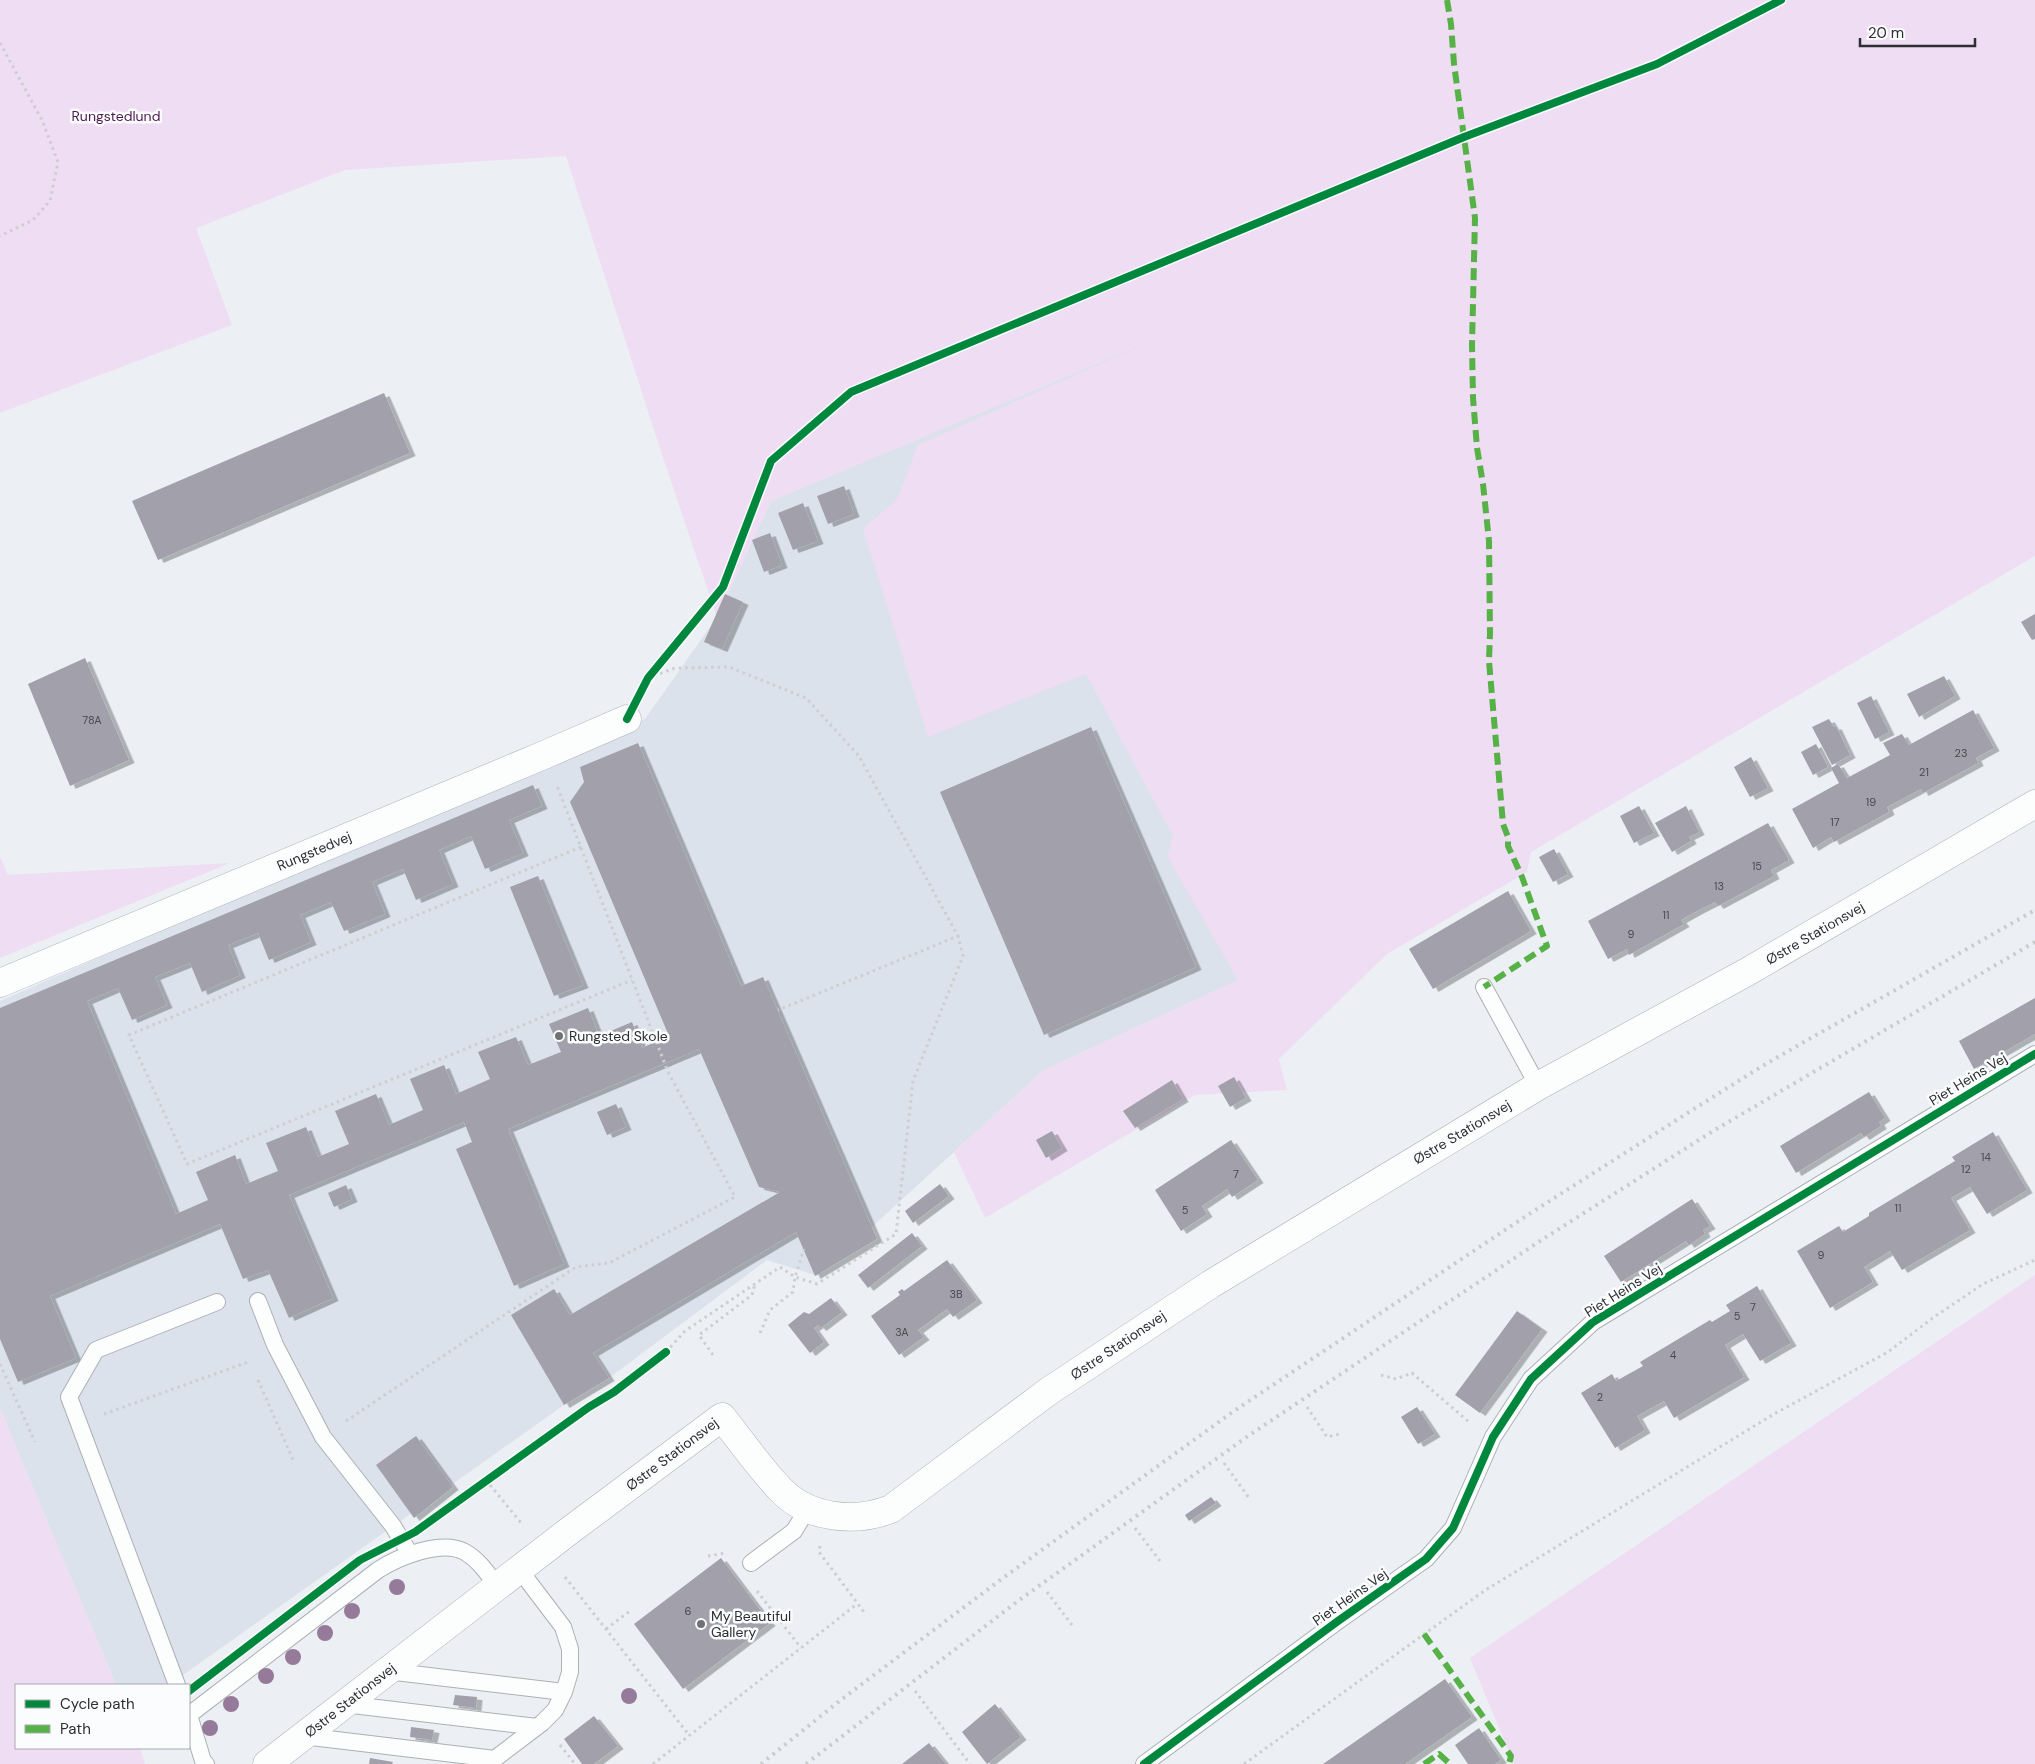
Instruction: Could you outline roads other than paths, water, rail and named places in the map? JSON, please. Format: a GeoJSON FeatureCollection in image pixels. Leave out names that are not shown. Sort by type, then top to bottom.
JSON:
{"type":"FeatureCollection","features":[{"type":"Feature","properties":{"kind":"street","name":"Rungstedvej"},"geometry":{"type":"LineString","coordinates":[[0,983],[627,719]]}},
{"type":"Feature","properties":{"kind":"street","name":"Østre Stationsvej"},"geometry":{"type":"LineString","coordinates":[[267,1764],[519,1569],[722,1417],[780,1490],[794,1500],[818,1512],[859,1517],[878,1514],[891,1509],[1049,1392],[1210,1284],[1538,1086],[1747,972],[2035,804]]}},
{"type":"Feature","properties":{"kind":"lane"},"geometry":{"type":"LineString","coordinates":[[1484,987],[1538,1086]]}},
{"type":"Feature","properties":{"kind":"lane","name":"Piet Heins Vej"},"geometry":{"type":"LineString","coordinates":[[1144,1764],[1338,1621],[1426,1559],[1453,1528],[1493,1437],[1531,1379],[1593,1322],[2035,1054]]}},
{"type":"Feature","properties":{"kind":"lane"},"geometry":{"type":"LineString","coordinates":[[258,1301],[277,1350],[323,1436],[393,1526],[410,1554]]}},
{"type":"Feature","properties":{"kind":"lane"},"geometry":{"type":"LineString","coordinates":[[178,1684],[69,1397],[96,1350],[217,1302]]}},
{"type":"Feature","properties":{"kind":"lane"},"geometry":{"type":"LineString","coordinates":[[751,1563],[818,1512]]}},
{"type":"Feature","properties":{"kind":"lane"},"geometry":{"type":"LineString","coordinates":[[190,1714],[378,1570],[394,1560],[410,1554],[447,1548],[464,1551],[480,1564],[497,1586]]}},
{"type":"Feature","properties":{"kind":"lane"},"geometry":{"type":"LineString","coordinates":[[303,1736],[491,1761],[537,1727],[555,1710],[564,1692],[570,1672],[570,1649],[563,1627],[519,1569]]}},
{"type":"Feature","properties":{"kind":"lane"},"geometry":{"type":"LineString","coordinates":[[387,1671],[564,1692]]}},
{"type":"Feature","properties":{"kind":"lane"},"geometry":{"type":"LineString","coordinates":[[344,1704],[537,1727]]}},
{"type":"Feature","properties":{"kind":"lane"},"geometry":{"type":"LineString","coordinates":[[190,1718],[206,1764]]}},
{"type":"Feature","properties":{"kind":"railway"},"geometry":{"type":"LineString","coordinates":[[761,1764],[842,1699],[1003,1578],[1234,1411],[1526,1216],[1764,1065],[2035,910]]}},
{"type":"Feature","properties":{"kind":"railway"},"geometry":{"type":"LineString","coordinates":[[806,1764],[1018,1601],[1248,1436],[1540,1241],[1713,1131],[2035,942]]}},
{"type":"Feature","properties":{"kind":"place","name":"Rungsted Skole"},"geometry":{"type":"Point","coordinates":[559,1036]}},
{"type":"Feature","properties":{"kind":"place","name":"My Beautiful Gallery"},"geometry":{"type":"Point","coordinates":[701,1624]}},
{"type":"Feature","properties":{"kind":"park label","name":"Rungstedlund"},"geometry":{"type":"Point","coordinates":[116,116]}}]}
